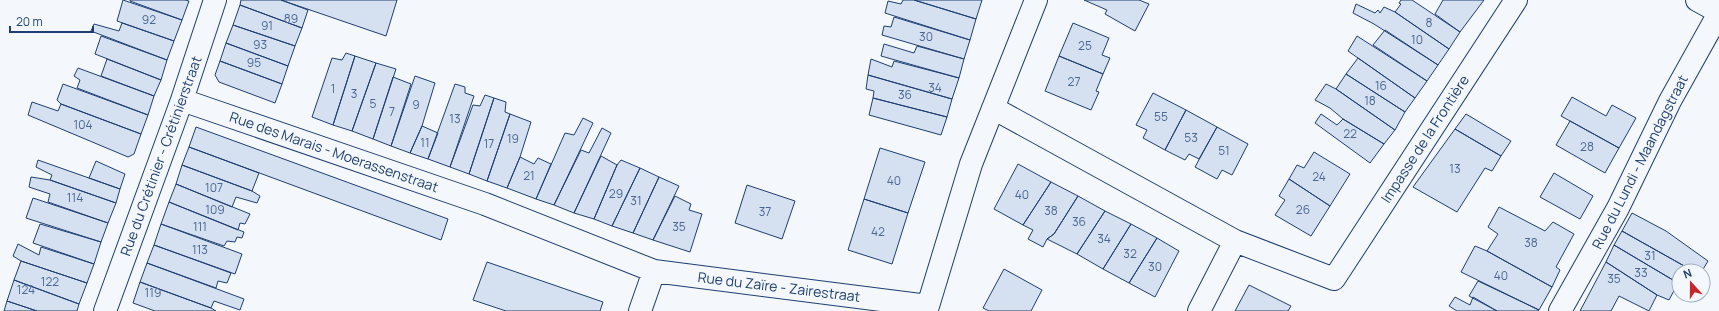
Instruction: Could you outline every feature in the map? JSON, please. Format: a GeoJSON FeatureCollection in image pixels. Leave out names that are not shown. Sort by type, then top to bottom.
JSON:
{"type":"FeatureCollection","features":[{"type":"Feature","properties":{"kind":"street","name":"Rue du Crétinier - Crétinierstraat"},"geometry":{"type":"LineString","coordinates":[[105,311],[182,100],[216,0]]}},
{"type":"Feature","properties":{"kind":"street","name":"Rue du Zaïre - Zairestraat"},"geometry":{"type":"LineString","coordinates":[[485,204],[654,271],[928,306],[971,164],[1036,0]]}},
{"type":"Feature","properties":{"kind":"street","name":"Impasse de la Frontière"},"geometry":{"type":"LineString","coordinates":[[1235,241],[1334,278],[1516,0]]}},
{"type":"Feature","properties":{"kind":"street"},"geometry":{"type":"LineString","coordinates":[[1697,0],[1719,12]]}},
{"type":"Feature","properties":{"kind":"street","name":"Rue du Lundi - Maandagstraat"},"geometry":{"type":"LineString","coordinates":[[1560,311],[1618,208],[1670,102],[1719,12]]}},
{"type":"Feature","properties":{"kind":"street","name":"Rue des Marais - Moerassenstraat"},"geometry":{"type":"LineString","coordinates":[[182,100],[485,204]]}},
{"type":"Feature","properties":{"kind":"street"},"geometry":{"type":"LineString","coordinates":[[993,108],[1235,241],[1199,311]]}},
{"type":"Feature","properties":{"kind":"street"},"geometry":{"type":"LineString","coordinates":[[640,311],[654,271]]}},
{"type":"Feature","properties":{"kind":"building"},"geometry":{"type":"Polygon","coordinates":[[[123,0],[182,20],[174,41],[117,21],[123,0]]]}},
{"type":"Feature","properties":{"kind":"building"},"geometry":{"type":"Polygon","coordinates":[[[130,0],[185,0],[189,1],[182,20],[130,0]]]}},
{"type":"Feature","properties":{"kind":"building"},"geometry":{"type":"Polygon","coordinates":[[[241,0],[281,0],[308,10],[302,28],[240,5],[241,0]]]}},
{"type":"Feature","properties":{"kind":"building"},"geometry":{"type":"Polygon","coordinates":[[[281,0],[397,0],[386,36],[281,0]]]}},
{"type":"Feature","properties":{"kind":"building"},"geometry":{"type":"Polygon","coordinates":[[[903,0],[914,0],[976,19],[970,40],[885,13],[888,1],[901,4],[903,0]]]}},
{"type":"Feature","properties":{"kind":"building"},"geometry":{"type":"Polygon","coordinates":[[[914,0],[982,0],[976,19],[914,0]]]}},
{"type":"Feature","properties":{"kind":"building"},"geometry":{"type":"Polygon","coordinates":[[[1084,0],[1139,0],[1149,4],[1135,31],[1105,14],[1107,10],[1084,0]]]}},
{"type":"Feature","properties":{"kind":"building"},"geometry":{"type":"Polygon","coordinates":[[[1401,0],[1412,0],[1460,32],[1449,49],[1395,12],[1401,4],[1399,3],[1401,0]]]}},
{"type":"Feature","properties":{"kind":"building"},"geometry":{"type":"Polygon","coordinates":[[[1443,0],[1484,0],[1460,32],[1435,14],[1443,0]]]}},
{"type":"Feature","properties":{"kind":"building"},"geometry":{"type":"Polygon","coordinates":[[[1356,4],[1375,13],[1378,10],[1380,13],[1384,7],[1395,12],[1449,49],[1438,65],[1374,24],[1353,13],[1356,4]]]}},
{"type":"Feature","properties":{"kind":"building"},"geometry":{"type":"Polygon","coordinates":[[[240,5],[302,28],[295,46],[233,25],[240,5]]]}},
{"type":"Feature","properties":{"kind":"building"},"geometry":{"type":"Polygon","coordinates":[[[894,17],[970,40],[964,59],[882,35],[884,26],[891,27],[894,17]]]}},
{"type":"Feature","properties":{"kind":"building"},"geometry":{"type":"Polygon","coordinates":[[[122,23],[174,41],[167,60],[91,31],[94,24],[119,31],[122,23]]]}},
{"type":"Feature","properties":{"kind":"building"},"geometry":{"type":"Polygon","coordinates":[[[1073,23],[1109,38],[1102,55],[1110,58],[1103,74],[1059,56],[1073,23]]]}},
{"type":"Feature","properties":{"kind":"building"},"geometry":{"type":"Polygon","coordinates":[[[233,25],[295,46],[288,66],[226,43],[233,25]]]}},
{"type":"Feature","properties":{"kind":"building"},"geometry":{"type":"Polygon","coordinates":[[[1385,30],[1438,65],[1427,81],[1373,45],[1385,30]]]}},
{"type":"Feature","properties":{"kind":"building"},"geometry":{"type":"Polygon","coordinates":[[[101,36],[167,60],[161,80],[95,54],[101,36]]]}},
{"type":"Feature","properties":{"kind":"building"},"geometry":{"type":"Polygon","coordinates":[[[1357,36],[1427,81],[1415,98],[1348,51],[1357,36]]]}},
{"type":"Feature","properties":{"kind":"building"},"geometry":{"type":"Polygon","coordinates":[[[226,43],[288,66],[282,84],[220,61],[226,43]]]}},
{"type":"Feature","properties":{"kind":"building"},"geometry":{"type":"Polygon","coordinates":[[[884,44],[914,53],[917,46],[964,59],[959,78],[881,56],[884,44]]]}},
{"type":"Feature","properties":{"kind":"building"},"geometry":{"type":"Polygon","coordinates":[[[346,53],[355,56],[333,125],[312,117],[332,58],[342,60],[346,53]]]}},
{"type":"Feature","properties":{"kind":"building"},"geometry":{"type":"Polygon","coordinates":[[[355,56],[376,63],[352,131],[333,125],[355,56]]]}},
{"type":"Feature","properties":{"kind":"building"},"geometry":{"type":"Polygon","coordinates":[[[1059,56],[1103,74],[1096,91],[1099,92],[1091,110],[1045,91],[1059,56]]]}},
{"type":"Feature","properties":{"kind":"building"},"geometry":{"type":"Polygon","coordinates":[[[1358,58],[1415,98],[1405,112],[1346,74],[1358,58]]]}},
{"type":"Feature","properties":{"kind":"building"},"geometry":{"type":"Polygon","coordinates":[[[107,59],[161,80],[154,96],[101,76],[107,59]]]}},
{"type":"Feature","properties":{"kind":"building"},"geometry":{"type":"Polygon","coordinates":[[[871,59],[892,67],[894,61],[959,78],[952,99],[868,75],[871,59]]]}},
{"type":"Feature","properties":{"kind":"building"},"geometry":{"type":"Polygon","coordinates":[[[220,61],[282,84],[275,103],[219,82],[215,75],[220,61]]]}},
{"type":"Feature","properties":{"kind":"building"},"geometry":{"type":"Polygon","coordinates":[[[376,63],[396,69],[373,139],[352,131],[376,63]]]}},
{"type":"Feature","properties":{"kind":"building"},"geometry":{"type":"Polygon","coordinates":[[[78,68],[154,96],[148,115],[77,88],[80,80],[74,76],[78,68]]]}},
{"type":"Feature","properties":{"kind":"building"},"geometry":{"type":"Polygon","coordinates":[[[1346,74],[1405,112],[1395,130],[1336,89],[1346,74]]]}},
{"type":"Feature","properties":{"kind":"building"},"geometry":{"type":"Polygon","coordinates":[[[868,75],[952,99],[947,117],[873,98],[874,91],[866,89],[868,75]]]}},
{"type":"Feature","properties":{"kind":"building"},"geometry":{"type":"Polygon","coordinates":[[[415,76],[435,83],[422,126],[410,153],[391,146],[415,76]]]}},
{"type":"Feature","properties":{"kind":"building"},"geometry":{"type":"Polygon","coordinates":[[[393,77],[411,84],[391,146],[373,139],[393,77]]]}},
{"type":"Feature","properties":{"kind":"building"},"geometry":{"type":"Polygon","coordinates":[[[63,84],[148,115],[141,134],[61,104],[57,100],[63,84]]]}},
{"type":"Feature","properties":{"kind":"building"},"geometry":{"type":"Polygon","coordinates":[[[455,84],[465,87],[465,93],[474,96],[450,167],[428,159],[455,84]]]}},
{"type":"Feature","properties":{"kind":"building"},"geometry":{"type":"Polygon","coordinates":[[[1326,84],[1336,89],[1395,130],[1384,144],[1343,119],[1330,108],[1315,100],[1326,84]]]}},
{"type":"Feature","properties":{"kind":"building"},"geometry":{"type":"Polygon","coordinates":[[[1153,93],[1186,110],[1165,150],[1143,138],[1147,130],[1136,125],[1153,93]]]}},
{"type":"Feature","properties":{"kind":"building"},"geometry":{"type":"Polygon","coordinates":[[[485,95],[494,98],[469,174],[450,167],[473,105],[480,106],[485,95]]]}},
{"type":"Feature","properties":{"kind":"building"},"geometry":{"type":"Polygon","coordinates":[[[1572,97],[1606,116],[1612,105],[1636,118],[1619,148],[1561,116],[1572,97]]]}},
{"type":"Feature","properties":{"kind":"building"},"geometry":{"type":"Polygon","coordinates":[[[494,98],[506,102],[505,112],[510,114],[487,181],[469,174],[494,98]]]}},
{"type":"Feature","properties":{"kind":"building"},"geometry":{"type":"Polygon","coordinates":[[[873,98],[947,117],[941,135],[869,115],[873,98]]]}},
{"type":"Feature","properties":{"kind":"building"},"geometry":{"type":"Polygon","coordinates":[[[32,102],[58,111],[61,104],[141,134],[134,154],[128,157],[28,115],[32,102]]]}},
{"type":"Feature","properties":{"kind":"building"},"geometry":{"type":"Polygon","coordinates":[[[1186,110],[1217,127],[1199,159],[1189,154],[1185,160],[1165,150],[1186,110]]]}},
{"type":"Feature","properties":{"kind":"building"},"geometry":{"type":"Polygon","coordinates":[[[510,114],[531,122],[520,157],[507,188],[487,181],[510,114]]]}},
{"type":"Feature","properties":{"kind":"building"},"geometry":{"type":"Polygon","coordinates":[[[1321,114],[1337,125],[1343,119],[1384,144],[1370,163],[1315,123],[1321,114]]]}},
{"type":"Feature","properties":{"kind":"building"},"geometry":{"type":"Polygon","coordinates":[[[1466,114],[1511,141],[1501,156],[1455,129],[1466,114]]]}},
{"type":"Feature","properties":{"kind":"building"},"geometry":{"type":"Polygon","coordinates":[[[583,118],[593,123],[554,205],[536,199],[565,133],[574,135],[583,118]]]}},
{"type":"Feature","properties":{"kind":"building"},"geometry":{"type":"Polygon","coordinates":[[[1570,121],[1619,148],[1605,173],[1556,145],[1570,121]]]}},
{"type":"Feature","properties":{"kind":"building"},"geometry":{"type":"Polygon","coordinates":[[[422,126],[438,133],[428,159],[410,153],[422,126]]]}},
{"type":"Feature","properties":{"kind":"building"},"geometry":{"type":"Polygon","coordinates":[[[196,127],[448,219],[441,240],[189,147],[196,127]]]}},
{"type":"Feature","properties":{"kind":"building"},"geometry":{"type":"Polygon","coordinates":[[[1217,127],[1248,144],[1232,175],[1222,170],[1217,179],[1195,167],[1217,127]]]}},
{"type":"Feature","properties":{"kind":"building"},"geometry":{"type":"Polygon","coordinates":[[[602,128],[611,133],[574,213],[554,205],[581,150],[589,153],[602,128]]]}},
{"type":"Feature","properties":{"kind":"building"},"geometry":{"type":"Polygon","coordinates":[[[1455,129],[1501,156],[1492,171],[1485,168],[1457,212],[1413,187],[1455,129]]]}},
{"type":"Feature","properties":{"kind":"building"},"geometry":{"type":"Polygon","coordinates":[[[189,147],[259,173],[252,191],[182,165],[189,147]]]}},
{"type":"Feature","properties":{"kind":"building"},"geometry":{"type":"Polygon","coordinates":[[[880,148],[925,162],[908,213],[864,199],[880,148]]]}},
{"type":"Feature","properties":{"kind":"building"},"geometry":{"type":"Polygon","coordinates":[[[1314,152],[1350,174],[1330,206],[1289,179],[1297,165],[1304,168],[1314,152]]]}},
{"type":"Feature","properties":{"kind":"building"},"geometry":{"type":"Polygon","coordinates":[[[601,156],[617,165],[594,219],[574,213],[601,156]]]}},
{"type":"Feature","properties":{"kind":"building"},"geometry":{"type":"Polygon","coordinates":[[[520,157],[534,164],[538,158],[551,164],[536,199],[507,188],[520,157]]]}},
{"type":"Feature","properties":{"kind":"building"},"geometry":{"type":"Polygon","coordinates":[[[38,160],[120,189],[116,203],[50,180],[52,175],[36,167],[38,160]]]}},
{"type":"Feature","properties":{"kind":"building"},"geometry":{"type":"Polygon","coordinates":[[[621,160],[640,168],[612,226],[594,219],[617,165],[621,160]]]}},
{"type":"Feature","properties":{"kind":"building"},"geometry":{"type":"Polygon","coordinates":[[[96,161],[125,174],[120,189],[89,178],[96,161]]]}},
{"type":"Feature","properties":{"kind":"building"},"geometry":{"type":"Polygon","coordinates":[[[1018,164],[1051,182],[1023,225],[994,209],[1018,164]]]}},
{"type":"Feature","properties":{"kind":"building"},"geometry":{"type":"Polygon","coordinates":[[[182,165],[252,191],[260,196],[257,203],[236,197],[232,207],[176,184],[182,165]]]}},
{"type":"Feature","properties":{"kind":"building"},"geometry":{"type":"Polygon","coordinates":[[[640,168],[659,177],[633,233],[612,226],[640,168]]]}},
{"type":"Feature","properties":{"kind":"building"},"geometry":{"type":"Polygon","coordinates":[[[1554,173],[1593,196],[1580,219],[1540,197],[1554,173]]]}},
{"type":"Feature","properties":{"kind":"building"},"geometry":{"type":"Polygon","coordinates":[[[31,177],[50,180],[116,203],[108,223],[48,202],[50,194],[29,187],[31,177]]]}},
{"type":"Feature","properties":{"kind":"building"},"geometry":{"type":"Polygon","coordinates":[[[659,177],[679,186],[653,240],[633,233],[659,177]]]}},
{"type":"Feature","properties":{"kind":"building"},"geometry":{"type":"Polygon","coordinates":[[[1289,179],[1330,206],[1311,236],[1275,215],[1285,200],[1279,196],[1289,179]]]}},
{"type":"Feature","properties":{"kind":"building"},"geometry":{"type":"Polygon","coordinates":[[[1051,182],[1078,196],[1054,234],[1047,239],[1043,247],[1028,239],[1033,230],[1023,225],[1051,182]]]}},
{"type":"Feature","properties":{"kind":"building"},"geometry":{"type":"Polygon","coordinates":[[[176,184],[250,214],[245,224],[240,223],[238,230],[169,202],[176,184]]]}},
{"type":"Feature","properties":{"kind":"building"},"geometry":{"type":"Polygon","coordinates":[[[747,185],[795,201],[782,239],[735,223],[747,185]]]}},
{"type":"Feature","properties":{"kind":"building"},"geometry":{"type":"Polygon","coordinates":[[[675,196],[691,204],[689,210],[702,214],[690,252],[653,240],[675,196]]]}},
{"type":"Feature","properties":{"kind":"building"},"geometry":{"type":"Polygon","coordinates":[[[1078,196],[1105,211],[1077,254],[1047,239],[1054,234],[1078,196]]]}},
{"type":"Feature","properties":{"kind":"building"},"geometry":{"type":"Polygon","coordinates":[[[33,198],[108,223],[101,242],[26,218],[33,198]]]}},
{"type":"Feature","properties":{"kind":"building"},"geometry":{"type":"Polygon","coordinates":[[[864,199],[908,213],[892,264],[848,250],[864,199]]]}},
{"type":"Feature","properties":{"kind":"building"},"geometry":{"type":"Polygon","coordinates":[[[169,202],[244,232],[242,238],[237,237],[235,242],[227,241],[224,246],[161,224],[169,202]]]}},
{"type":"Feature","properties":{"kind":"building"},"geometry":{"type":"Polygon","coordinates":[[[1499,207],[1545,231],[1553,222],[1574,234],[1556,267],[1560,270],[1552,287],[1487,251],[1498,234],[1488,227],[1499,207]]]}},
{"type":"Feature","properties":{"kind":"building"},"geometry":{"type":"Polygon","coordinates":[[[1105,211],[1131,224],[1103,269],[1077,254],[1105,211]]]}},
{"type":"Feature","properties":{"kind":"building"},"geometry":{"type":"Polygon","coordinates":[[[1632,213],[1666,231],[1708,261],[1707,263],[1679,263],[1622,231],[1632,213]]]}},
{"type":"Feature","properties":{"kind":"building"},"geometry":{"type":"Polygon","coordinates":[[[40,224],[101,242],[94,264],[33,243],[40,224]]]}},
{"type":"Feature","properties":{"kind":"building"},"geometry":{"type":"Polygon","coordinates":[[[161,224],[242,254],[235,274],[154,245],[161,224]]]}},
{"type":"Feature","properties":{"kind":"building"},"geometry":{"type":"Polygon","coordinates":[[[1131,224],[1157,238],[1129,283],[1103,269],[1131,224]]]}},
{"type":"Feature","properties":{"kind":"building"},"geometry":{"type":"Polygon","coordinates":[[[1622,231],[1679,263],[1671,263],[1671,279],[1614,245],[1622,231]]]}},
{"type":"Feature","properties":{"kind":"building"},"geometry":{"type":"Polygon","coordinates":[[[1157,238],[1179,251],[1155,297],[1129,283],[1157,238]]]}},
{"type":"Feature","properties":{"kind":"building"},"geometry":{"type":"Polygon","coordinates":[[[18,244],[39,255],[41,247],[94,264],[87,283],[21,261],[13,256],[18,244]]]}},
{"type":"Feature","properties":{"kind":"building"},"geometry":{"type":"Polygon","coordinates":[[[154,245],[231,273],[227,283],[218,281],[216,288],[147,263],[154,245]]]}},
{"type":"Feature","properties":{"kind":"building"},"geometry":{"type":"Polygon","coordinates":[[[1614,245],[1671,279],[1671,296],[1669,300],[1657,295],[1606,262],[1614,245]]]}},
{"type":"Feature","properties":{"kind":"building"},"geometry":{"type":"Polygon","coordinates":[[[1475,246],[1487,251],[1552,287],[1539,310],[1461,272],[1475,246]]]}},
{"type":"Feature","properties":{"kind":"building"},"geometry":{"type":"Polygon","coordinates":[[[21,261],[87,283],[79,304],[14,280],[21,261]]]}},
{"type":"Feature","properties":{"kind":"building"},"geometry":{"type":"Polygon","coordinates":[[[487,262],[603,302],[600,311],[506,311],[473,300],[487,262]]]}},
{"type":"Feature","properties":{"kind":"building"},"geometry":{"type":"Polygon","coordinates":[[[1606,262],[1657,295],[1649,311],[1619,296],[1611,311],[1580,311],[1606,262]]]}},
{"type":"Feature","properties":{"kind":"building"},"geometry":{"type":"Polygon","coordinates":[[[147,263],[244,299],[240,310],[214,301],[211,308],[140,282],[147,263]]]}},
{"type":"Feature","properties":{"kind":"building"},"geometry":{"type":"Polygon","coordinates":[[[1004,269],[1042,290],[1031,311],[989,311],[983,308],[1004,269]]]}},
{"type":"Feature","properties":{"kind":"building"},"geometry":{"type":"Polygon","coordinates":[[[14,280],[79,304],[77,311],[37,311],[7,301],[14,280]]]}},
{"type":"Feature","properties":{"kind":"building"},"geometry":{"type":"Polygon","coordinates":[[[1478,281],[1539,310],[1497,311],[1469,296],[1478,281]]]}},
{"type":"Feature","properties":{"kind":"building"},"geometry":{"type":"Polygon","coordinates":[[[140,282],[216,311],[155,311],[133,303],[140,282]]]}},
{"type":"Feature","properties":{"kind":"building"},"geometry":{"type":"Polygon","coordinates":[[[1249,285],[1291,306],[1288,311],[1235,311],[1249,285]]]}},
{"type":"Feature","properties":{"kind":"building"},"geometry":{"type":"Polygon","coordinates":[[[1455,297],[1470,305],[1473,297],[1497,311],[1457,311],[1449,306],[1455,297]]]}},
{"type":"Feature","properties":{"kind":"building"},"geometry":{"type":"Polygon","coordinates":[[[7,301],[37,311],[4,311],[7,301]]]}}]}
